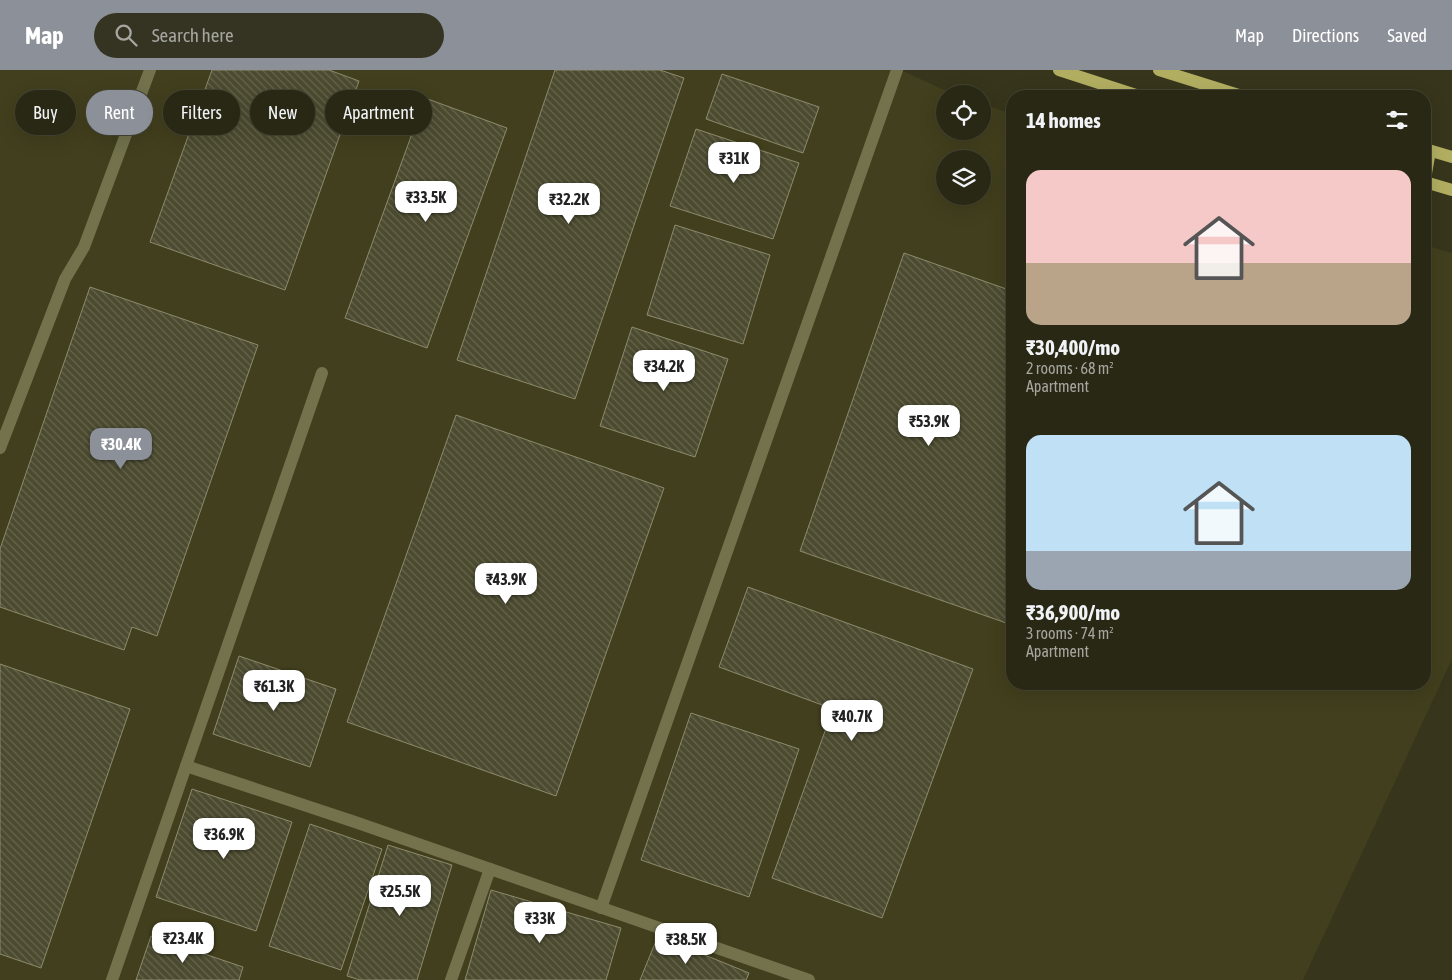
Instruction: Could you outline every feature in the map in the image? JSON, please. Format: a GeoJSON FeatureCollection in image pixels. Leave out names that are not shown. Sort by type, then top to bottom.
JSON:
{"type":"FeatureCollection","features":[{"type":"Feature","properties":{"kind":"main road"},"geometry":{"type":"LineString","coordinates":[[1059,70],[1121,90]]}},
{"type":"Feature","properties":{"kind":"main road"},"geometry":{"type":"LineString","coordinates":[[1159,70],[1223,90]]}},
{"type":"Feature","properties":{"kind":"main road"},"geometry":{"type":"LineString","coordinates":[[1431,151],[1452,157]]}},
{"type":"Feature","properties":{"kind":"main road"},"geometry":{"type":"LineString","coordinates":[[1431,182],[1452,190]]}},
{"type":"Feature","properties":{"kind":"street"},"geometry":{"type":"LineString","coordinates":[[0,448],[65,279],[84,247],[150,70]]}},
{"type":"Feature","properties":{"kind":"street"},"geometry":{"type":"LineString","coordinates":[[601,908],[897,70]]}},
{"type":"Feature","properties":{"kind":"street"},"geometry":{"type":"LineString","coordinates":[[112,980],[322,374]]}},
{"type":"Feature","properties":{"kind":"street"},"geometry":{"type":"LineString","coordinates":[[186,766],[809,980]]}},
{"type":"Feature","properties":{"kind":"street"},"geometry":{"type":"LineString","coordinates":[[451,980],[490,869]]}},
{"type":"Feature","properties":{"kind":"shaded area"},"geometry":{"type":"Polygon","coordinates":[[[0,70],[901,70],[936,86],[936,140],[991,140],[991,107],[1006,112],[1006,690],[1431,690],[1431,247],[1452,253],[1452,659],[1303,980],[0,980],[0,70]]]}},
{"type":"Feature","properties":{"kind":"building"},"geometry":{"type":"Polygon","coordinates":[[[212,70],[329,70],[359,81],[356,90],[325,90],[325,135],[340,135],[285,290],[150,242],[189,135],[240,135],[240,90],[205,90],[212,70]]]}},
{"type":"Feature","properties":{"kind":"building"},"geometry":{"type":"Polygon","coordinates":[[[555,70],[660,70],[684,78],[575,399],[457,360],[555,70]]]}},
{"type":"Feature","properties":{"kind":"building"},"geometry":{"type":"Polygon","coordinates":[[[722,74],[819,107],[803,153],[706,119],[722,74]]]}},
{"type":"Feature","properties":{"kind":"building"},"geometry":{"type":"Polygon","coordinates":[[[432,101],[507,128],[427,348],[345,318],[412,135],[432,135],[432,101]]]}},
{"type":"Feature","properties":{"kind":"building"},"geometry":{"type":"Polygon","coordinates":[[[696,129],[799,163],[773,239],[670,206],[696,129]]]}},
{"type":"Feature","properties":{"kind":"building"},"geometry":{"type":"Polygon","coordinates":[[[675,225],[770,255],[743,344],[647,315],[675,225]]]}},
{"type":"Feature","properties":{"kind":"building"},"geometry":{"type":"Polygon","coordinates":[[[904,253],[1006,289],[1006,623],[800,551],[904,253]]]}},
{"type":"Feature","properties":{"kind":"building"},"geometry":{"type":"Polygon","coordinates":[[[90,287],[258,345],[157,636],[132,627],[124,650],[0,607],[0,549],[90,287]]]}},
{"type":"Feature","properties":{"kind":"building"},"geometry":{"type":"Polygon","coordinates":[[[632,327],[728,359],[695,457],[600,426],[632,327]]]}},
{"type":"Feature","properties":{"kind":"building"},"geometry":{"type":"Polygon","coordinates":[[[456,415],[664,488],[556,796],[347,722],[456,415]]]}},
{"type":"Feature","properties":{"kind":"building"},"geometry":{"type":"Polygon","coordinates":[[[748,587],[973,669],[882,918],[772,878],[833,709],[719,667],[748,587]]]}},
{"type":"Feature","properties":{"kind":"building"},"geometry":{"type":"Polygon","coordinates":[[[239,656],[336,689],[310,767],[213,734],[239,656]]]}},
{"type":"Feature","properties":{"kind":"building"},"geometry":{"type":"Polygon","coordinates":[[[0,664],[130,709],[41,968],[0,954],[0,664]]]}},
{"type":"Feature","properties":{"kind":"building"},"geometry":{"type":"Polygon","coordinates":[[[691,713],[799,749],[749,897],[641,860],[691,713]]]}},
{"type":"Feature","properties":{"kind":"building"},"geometry":{"type":"Polygon","coordinates":[[[192,789],[292,822],[256,931],[156,897],[192,789]]]}},
{"type":"Feature","properties":{"kind":"building"},"geometry":{"type":"Polygon","coordinates":[[[310,824],[382,849],[341,970],[269,946],[310,824]]]}},
{"type":"Feature","properties":{"kind":"building"},"geometry":{"type":"Polygon","coordinates":[[[388,845],[452,865],[417,980],[360,980],[347,976],[388,845]]]}},
{"type":"Feature","properties":{"kind":"building"},"geometry":{"type":"Polygon","coordinates":[[[491,890],[621,928],[606,980],[465,980],[491,890]]]}},
{"type":"Feature","properties":{"kind":"building"},"geometry":{"type":"Polygon","coordinates":[[[151,936],[243,967],[239,980],[136,980],[151,936]]]}},
{"type":"Feature","properties":{"kind":"building"},"geometry":{"type":"Polygon","coordinates":[[[658,936],[749,973],[746,980],[640,980],[658,936]]]}}]}
